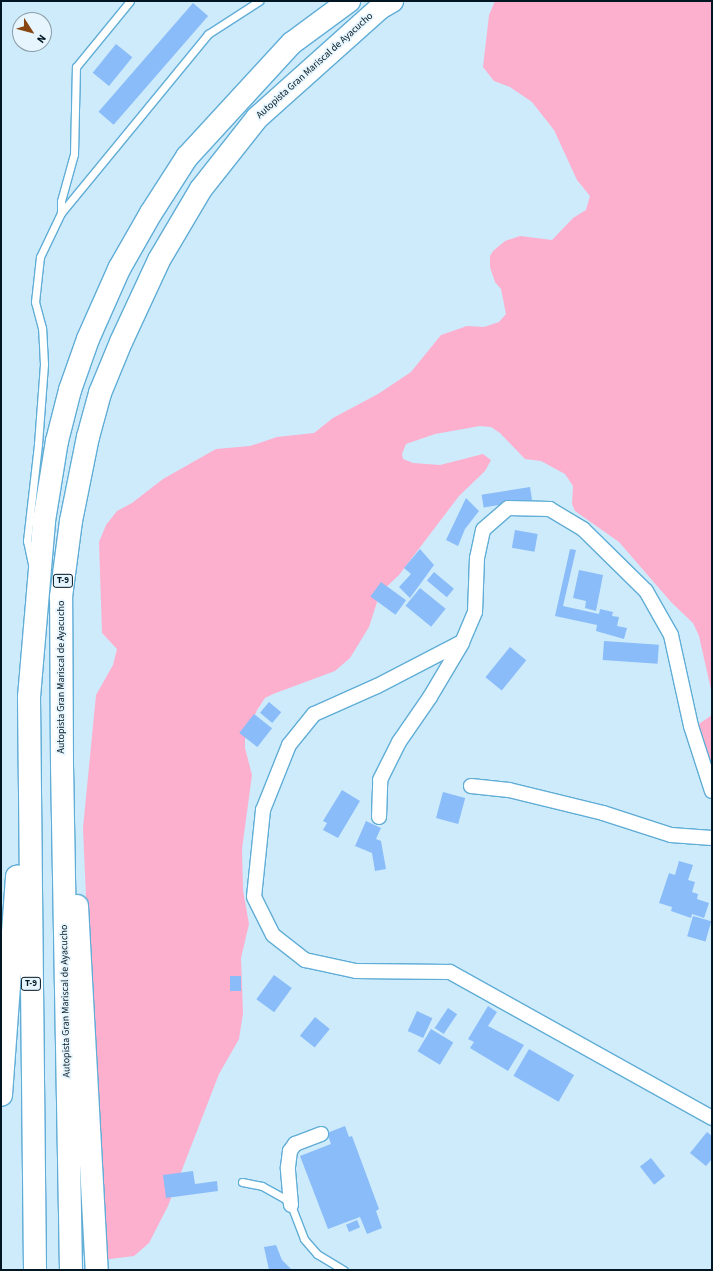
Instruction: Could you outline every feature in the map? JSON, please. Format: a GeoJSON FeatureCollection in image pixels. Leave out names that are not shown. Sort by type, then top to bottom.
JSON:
{"type":"FeatureCollection","features":[{"type":"Feature","properties":{"kind":"highway","name":"T-9"},"geometry":{"type":"LineString","coordinates":[[35,1270],[29,697],[44,521],[57,441],[88,339],[119,269],[151,213],[187,158],[217,122],[292,43],[349,1]]}},
{"type":"Feature","properties":{"kind":"highway","name":"Autopista Gran Mariscal de Ayacucho"},"geometry":{"type":"LineString","coordinates":[[71,1270],[61,702],[61,597],[71,521],[88,437],[100,393],[158,260],[201,189],[257,118],[380,8],[392,1]]}},
{"type":"Feature","properties":{"kind":"highway"},"geometry":{"type":"LineString","coordinates":[[1,1095],[18,855],[20,725],[29,697]]}},
{"type":"Feature","properties":{"kind":"highway"},"geometry":{"type":"LineString","coordinates":[[61,702],[76,871],[97,1270]]}},
{"type":"Feature","properties":{"kind":"street"},"geometry":{"type":"LineString","coordinates":[[379,817],[380,780],[399,742],[430,697],[462,642],[475,612],[477,558],[483,530],[508,508],[550,509],[582,529],[646,590],[671,635],[691,726],[712,791]]}},
{"type":"Feature","properties":{"kind":"street"},"geometry":{"type":"LineString","coordinates":[[462,642],[377,686],[314,714],[289,745],[263,810],[254,897],[273,935],[305,960],[356,971],[450,972],[712,1118]]}},
{"type":"Feature","properties":{"kind":"street"},"geometry":{"type":"LineString","coordinates":[[471,786],[509,790],[603,813],[672,834],[712,838]]}},
{"type":"Feature","properties":{"kind":"street"},"geometry":{"type":"LineString","coordinates":[[291,1205],[288,1167],[290,1151],[295,1144],[321,1134]]}},
{"type":"Feature","properties":{"kind":"lane"},"geometry":{"type":"LineString","coordinates":[[61,213],[61,201],[74,149],[76,67],[130,1]]}},
{"type":"Feature","properties":{"kind":"lane"},"geometry":{"type":"LineString","coordinates":[[38,583],[27,541],[43,384],[42,328],[36,295],[40,257],[61,213],[208,34],[259,1]]}},
{"type":"Feature","properties":{"kind":"lane"},"geometry":{"type":"LineString","coordinates":[[242,1182],[272,1190],[291,1205],[304,1239],[317,1254],[344,1270]]}},
{"type":"Feature","properties":{"kind":"shaded area"},"geometry":{"type":"Polygon","coordinates":[[[495,1],[712,1],[712,694],[699,636],[693,623],[671,602],[619,542],[575,511],[572,504],[573,486],[565,474],[541,461],[525,459],[500,433],[491,427],[480,426],[435,434],[406,444],[402,454],[403,459],[413,463],[440,465],[483,454],[491,460],[485,471],[459,496],[399,575],[380,593],[369,627],[350,658],[335,671],[265,698],[257,710],[245,739],[245,748],[252,775],[242,849],[243,890],[249,924],[241,958],[243,1013],[239,1039],[219,1074],[168,1206],[149,1243],[134,1256],[102,1260],[83,828],[96,695],[113,665],[117,649],[102,633],[99,542],[106,525],[117,511],[132,503],[163,479],[216,449],[250,446],[277,437],[314,433],[333,418],[378,394],[411,372],[441,335],[467,326],[484,327],[499,322],[506,314],[501,289],[495,282],[490,267],[490,256],[493,251],[505,241],[520,236],[552,240],[573,218],[586,210],[590,196],[577,180],[554,130],[532,102],[510,87],[494,81],[483,67],[489,15],[495,1]]]}},
{"type":"Feature","properties":{"kind":"shaded area"},"geometry":{"type":"Polygon","coordinates":[[[712,715],[712,793],[693,728],[712,715]]]}},
{"type":"Feature","properties":{"kind":"building"},"geometry":{"type":"Polygon","coordinates":[[[193,3],[208,16],[114,125],[99,112],[193,3]]]}},
{"type":"Feature","properties":{"kind":"building"},"geometry":{"type":"Polygon","coordinates":[[[116,44],[132,57],[109,86],[93,73],[116,44]]]}},
{"type":"Feature","properties":{"kind":"building"},"geometry":{"type":"Polygon","coordinates":[[[530,487],[532,500],[484,508],[482,495],[530,487]]]}},
{"type":"Feature","properties":{"kind":"building"},"geometry":{"type":"Polygon","coordinates":[[[466,498],[479,511],[465,529],[458,546],[446,540],[466,498]]]}},
{"type":"Feature","properties":{"kind":"building"},"geometry":{"type":"Polygon","coordinates":[[[515,530],[538,534],[535,552],[512,548],[515,530]]]}},
{"type":"Feature","properties":{"kind":"building"},"geometry":{"type":"Polygon","coordinates":[[[420,549],[434,565],[410,598],[399,587],[411,574],[404,568],[420,549]]]}},
{"type":"Feature","properties":{"kind":"building"},"geometry":{"type":"Polygon","coordinates":[[[570,549],[576,550],[563,606],[599,614],[600,609],[613,612],[612,616],[619,617],[617,626],[627,628],[624,639],[596,631],[597,625],[555,616],[570,549]]]}},
{"type":"Feature","properties":{"kind":"building"},"geometry":{"type":"Polygon","coordinates":[[[579,570],[603,575],[596,611],[585,608],[586,601],[573,598],[579,570]]]}},
{"type":"Feature","properties":{"kind":"building"},"geometry":{"type":"Polygon","coordinates":[[[434,572],[454,589],[447,597],[427,580],[434,572]]]}},
{"type":"Feature","properties":{"kind":"building"},"geometry":{"type":"Polygon","coordinates":[[[381,582],[406,600],[395,615],[370,597],[381,582]]]}},
{"type":"Feature","properties":{"kind":"building"},"geometry":{"type":"Polygon","coordinates":[[[420,588],[446,609],[431,627],[406,606],[420,588]]]}},
{"type":"Feature","properties":{"kind":"building"},"geometry":{"type":"Polygon","coordinates":[[[604,641],[659,645],[658,664],[603,660],[604,641]]]}},
{"type":"Feature","properties":{"kind":"building"},"geometry":{"type":"Polygon","coordinates":[[[510,647],[526,660],[502,691],[485,677],[510,647]]]}},
{"type":"Feature","properties":{"kind":"building"},"geometry":{"type":"Polygon","coordinates":[[[269,702],[281,712],[272,723],[260,713],[269,702]]]}},
{"type":"Feature","properties":{"kind":"building"},"geometry":{"type":"Polygon","coordinates":[[[254,714],[272,728],[257,747],[239,733],[254,714]]]}},
{"type":"Feature","properties":{"kind":"building"},"geometry":{"type":"Polygon","coordinates":[[[342,790],[360,801],[338,838],[323,830],[327,823],[323,821],[342,790]]]}},
{"type":"Feature","properties":{"kind":"building"},"geometry":{"type":"Polygon","coordinates":[[[443,792],[465,798],[458,824],[436,818],[443,792]]]}},
{"type":"Feature","properties":{"kind":"building"},"geometry":{"type":"Polygon","coordinates":[[[366,821],[381,828],[376,839],[381,841],[386,869],[375,871],[372,853],[355,846],[366,821]]]}},
{"type":"Feature","properties":{"kind":"building"},"geometry":{"type":"Polygon","coordinates":[[[679,861],[693,865],[688,880],[695,882],[692,892],[698,894],[697,899],[709,903],[704,918],[692,914],[691,918],[671,911],[672,907],[659,903],[669,873],[675,875],[679,861]]]}},
{"type":"Feature","properties":{"kind":"building"},"geometry":{"type":"Polygon","coordinates":[[[693,916],[711,921],[705,941],[687,936],[693,916]]]}},
{"type":"Feature","properties":{"kind":"building"},"geometry":{"type":"Polygon","coordinates":[[[274,975],[292,988],[274,1012],[256,999],[274,975]]]}},
{"type":"Feature","properties":{"kind":"building"},"geometry":{"type":"Polygon","coordinates":[[[230,976],[241,976],[241,991],[230,991],[230,976]]]}},
{"type":"Feature","properties":{"kind":"building"},"geometry":{"type":"Polygon","coordinates":[[[488,1006],[497,1012],[488,1026],[524,1045],[508,1071],[470,1048],[474,1042],[468,1039],[488,1006]]]}},
{"type":"Feature","properties":{"kind":"building"},"geometry":{"type":"Polygon","coordinates":[[[448,1008],[457,1014],[444,1034],[435,1028],[448,1008]]]}},
{"type":"Feature","properties":{"kind":"building"},"geometry":{"type":"Polygon","coordinates":[[[417,1011],[432,1018],[423,1038],[408,1031],[417,1011]]]}},
{"type":"Feature","properties":{"kind":"building"},"geometry":{"type":"Polygon","coordinates":[[[315,1017],[330,1029],[315,1048],[300,1036],[315,1017]]]}},
{"type":"Feature","properties":{"kind":"building"},"geometry":{"type":"Polygon","coordinates":[[[431,1029],[453,1042],[440,1065],[418,1051],[431,1029]]]}},
{"type":"Feature","properties":{"kind":"building"},"geometry":{"type":"Polygon","coordinates":[[[529,1049],[574,1075],[559,1102],[514,1076],[529,1049]]]}},
{"type":"Feature","properties":{"kind":"building"},"geometry":{"type":"Polygon","coordinates":[[[345,1126],[349,1137],[352,1136],[379,1209],[376,1211],[382,1228],[367,1234],[360,1217],[328,1229],[300,1156],[331,1144],[327,1133],[345,1126]]]}},
{"type":"Feature","properties":{"kind":"building"},"geometry":{"type":"Polygon","coordinates":[[[707,1132],[712,1136],[712,1159],[706,1166],[690,1153],[707,1132]]]}},
{"type":"Feature","properties":{"kind":"building"},"geometry":{"type":"Polygon","coordinates":[[[651,1158],[665,1176],[654,1185],[640,1167],[651,1158]]]}},
{"type":"Feature","properties":{"kind":"building"},"geometry":{"type":"Polygon","coordinates":[[[193,1171],[195,1184],[217,1181],[218,1191],[166,1198],[163,1175],[193,1171]]]}},
{"type":"Feature","properties":{"kind":"building"},"geometry":{"type":"Polygon","coordinates":[[[357,1220],[360,1227],[349,1232],[346,1225],[357,1220]]]}},
{"type":"Feature","properties":{"kind":"building"},"geometry":{"type":"Polygon","coordinates":[[[276,1245],[282,1260],[292,1270],[269,1270],[264,1247],[276,1245]]]}}]}
